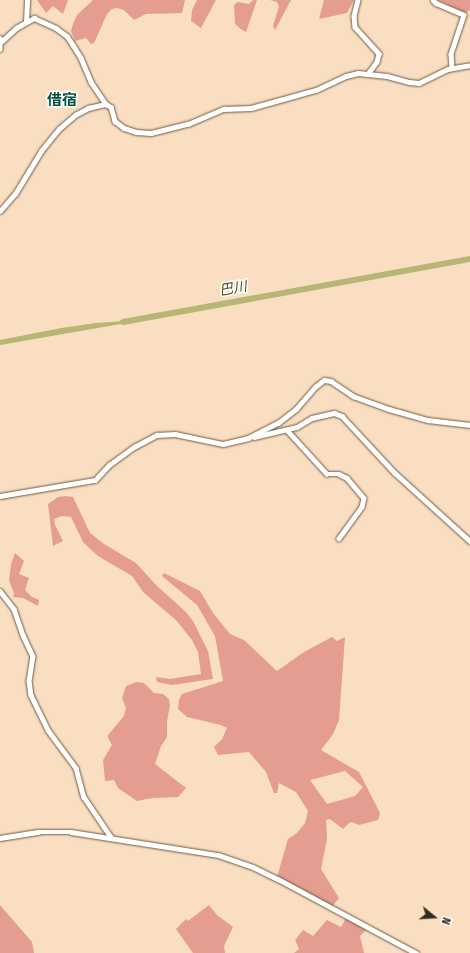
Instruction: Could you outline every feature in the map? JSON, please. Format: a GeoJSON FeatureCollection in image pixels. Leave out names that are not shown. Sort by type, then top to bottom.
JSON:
{"type":"FeatureCollection","features":[{"type":"Feature","properties":{"kind":"main road"},"geometry":{"type":"LineString","coordinates":[[0,39],[0,49]]}},
{"type":"Feature","properties":{"kind":"street"},"geometry":{"type":"LineString","coordinates":[[26,21],[27,0]]}},
{"type":"Feature","properties":{"kind":"street"},"geometry":{"type":"LineString","coordinates":[[358,0],[354,16],[355,27],[379,54],[378,62],[369,73]]}},
{"type":"Feature","properties":{"kind":"street"},"geometry":{"type":"LineString","coordinates":[[434,0],[436,3],[464,15],[451,54],[452,68]]}},
{"type":"Feature","properties":{"kind":"street"},"geometry":{"type":"LineString","coordinates":[[0,43],[26,21],[34,18],[54,27],[67,36],[81,58],[91,82],[106,104],[110,107],[115,121],[119,125],[136,132],[151,133],[188,124],[224,109],[251,108],[272,103],[316,90],[346,76],[358,73],[369,73],[419,83],[452,68],[470,65]]}},
{"type":"Feature","properties":{"kind":"street"},"geometry":{"type":"LineString","coordinates":[[0,211],[15,194],[41,152],[59,129],[75,115],[88,108],[106,104]]}},
{"type":"Feature","properties":{"kind":"street"},"geometry":{"type":"LineString","coordinates":[[248,438],[278,423],[296,409],[320,383],[328,380],[347,393],[370,403],[428,420],[470,425]]}},
{"type":"Feature","properties":{"kind":"street"},"geometry":{"type":"LineString","coordinates":[[0,496],[95,480],[109,466],[134,447],[157,436],[175,434],[223,444],[287,430],[297,427],[312,418],[334,413],[342,416],[394,473],[470,541]]}},
{"type":"Feature","properties":{"kind":"street"},"geometry":{"type":"LineString","coordinates":[[287,430],[327,474],[339,474],[347,478],[364,498],[362,507],[338,539]]}},
{"type":"Feature","properties":{"kind":"street"},"geometry":{"type":"LineString","coordinates":[[0,591],[14,609],[23,635],[33,656],[29,681],[31,695],[48,730],[76,768],[84,797],[111,837]]}},
{"type":"Feature","properties":{"kind":"street"},"geometry":{"type":"LineString","coordinates":[[0,838],[51,831],[111,837],[211,853],[238,861],[289,885],[416,953]]}},
{"type":"Feature","properties":{"kind":"shaded area"},"geometry":{"type":"Polygon","coordinates":[[[37,0],[68,0],[63,14],[53,6],[46,13],[37,0]]]}},
{"type":"Feature","properties":{"kind":"shaded area"},"geometry":{"type":"Polygon","coordinates":[[[93,0],[185,0],[182,13],[146,14],[134,20],[124,10],[117,8],[112,9],[107,14],[94,43],[91,44],[86,38],[75,41],[71,31],[73,24],[77,15],[93,0]]]}},
{"type":"Feature","properties":{"kind":"shaded area"},"geometry":{"type":"Polygon","coordinates":[[[197,0],[216,0],[201,28],[191,21],[192,10],[197,0]]]}},
{"type":"Feature","properties":{"kind":"shaded area"},"geometry":{"type":"Polygon","coordinates":[[[253,0],[257,0],[246,32],[235,24],[234,5],[238,2],[249,4],[253,0]]]}},
{"type":"Feature","properties":{"kind":"shaded area"},"geometry":{"type":"Polygon","coordinates":[[[270,0],[291,0],[275,30],[273,26],[279,6],[277,2],[270,0]]]}},
{"type":"Feature","properties":{"kind":"shaded area"},"geometry":{"type":"Polygon","coordinates":[[[324,0],[354,0],[347,13],[319,19],[324,0]]]}},
{"type":"Feature","properties":{"kind":"shaded area"},"geometry":{"type":"Polygon","coordinates":[[[438,0],[470,0],[470,10],[465,13],[438,0]]]}},
{"type":"Feature","properties":{"kind":"shaded area"},"geometry":{"type":"Polygon","coordinates":[[[138,320],[0,345],[0,340],[61,328],[96,323],[138,320]]]}},
{"type":"Feature","properties":{"kind":"shaded area"},"geometry":{"type":"Polygon","coordinates":[[[58,497],[73,497],[90,533],[104,544],[136,563],[156,585],[186,612],[193,621],[208,651],[213,679],[172,685],[157,682],[156,677],[170,679],[201,674],[198,652],[192,640],[176,620],[144,593],[132,576],[98,556],[83,542],[71,517],[62,516],[54,519],[55,525],[63,541],[53,546],[48,504],[58,497]]]}},
{"type":"Feature","properties":{"kind":"shaded area"},"geometry":{"type":"Polygon","coordinates":[[[15,553],[24,561],[19,574],[29,578],[25,590],[32,597],[39,600],[38,606],[23,598],[13,597],[14,593],[9,580],[11,564],[15,553]]]}},
{"type":"Feature","properties":{"kind":"shaded area"},"geometry":{"type":"Polygon","coordinates":[[[164,573],[200,591],[213,613],[230,634],[244,640],[277,671],[304,652],[332,637],[337,641],[345,637],[339,720],[333,734],[321,750],[359,772],[380,813],[378,820],[359,825],[352,822],[343,829],[330,819],[326,820],[327,839],[321,869],[339,898],[332,907],[277,877],[288,839],[297,833],[305,823],[308,811],[296,792],[279,783],[277,793],[274,793],[266,772],[249,752],[218,755],[214,747],[222,739],[227,728],[221,725],[187,717],[178,709],[179,700],[182,694],[223,681],[215,636],[197,605],[162,576],[164,573]],[[345,771],[310,780],[327,804],[355,796],[363,787],[345,771]]]}},
{"type":"Feature","properties":{"kind":"shaded area"},"geometry":{"type":"Polygon","coordinates":[[[137,682],[144,683],[154,693],[163,694],[169,699],[170,706],[167,721],[167,737],[161,746],[155,764],[186,788],[178,797],[152,798],[137,801],[118,788],[114,780],[105,781],[103,760],[112,745],[108,735],[124,716],[126,708],[122,698],[126,686],[137,682]]]}},
{"type":"Feature","properties":{"kind":"shaded area"},"geometry":{"type":"Polygon","coordinates":[[[0,905],[32,942],[34,953],[0,953],[0,905]]]}},
{"type":"Feature","properties":{"kind":"shaded area"},"geometry":{"type":"Polygon","coordinates":[[[209,905],[217,915],[233,927],[224,946],[225,953],[193,953],[176,929],[186,919],[188,921],[209,905]]]}},
{"type":"Feature","properties":{"kind":"shaded area"},"geometry":{"type":"Polygon","coordinates":[[[346,918],[367,929],[360,936],[364,953],[294,953],[299,949],[295,940],[303,930],[313,936],[327,920],[341,927],[346,918]]]}},
{"type":"Feature","properties":{"kind":"waterway","name":"巴川"},"geometry":{"type":"LineString","coordinates":[[123,322],[470,259]]}},
{"type":"Feature","properties":{"kind":"district","name":"借宿"},"geometry":{"type":"Point","coordinates":[62,101]}}]}
